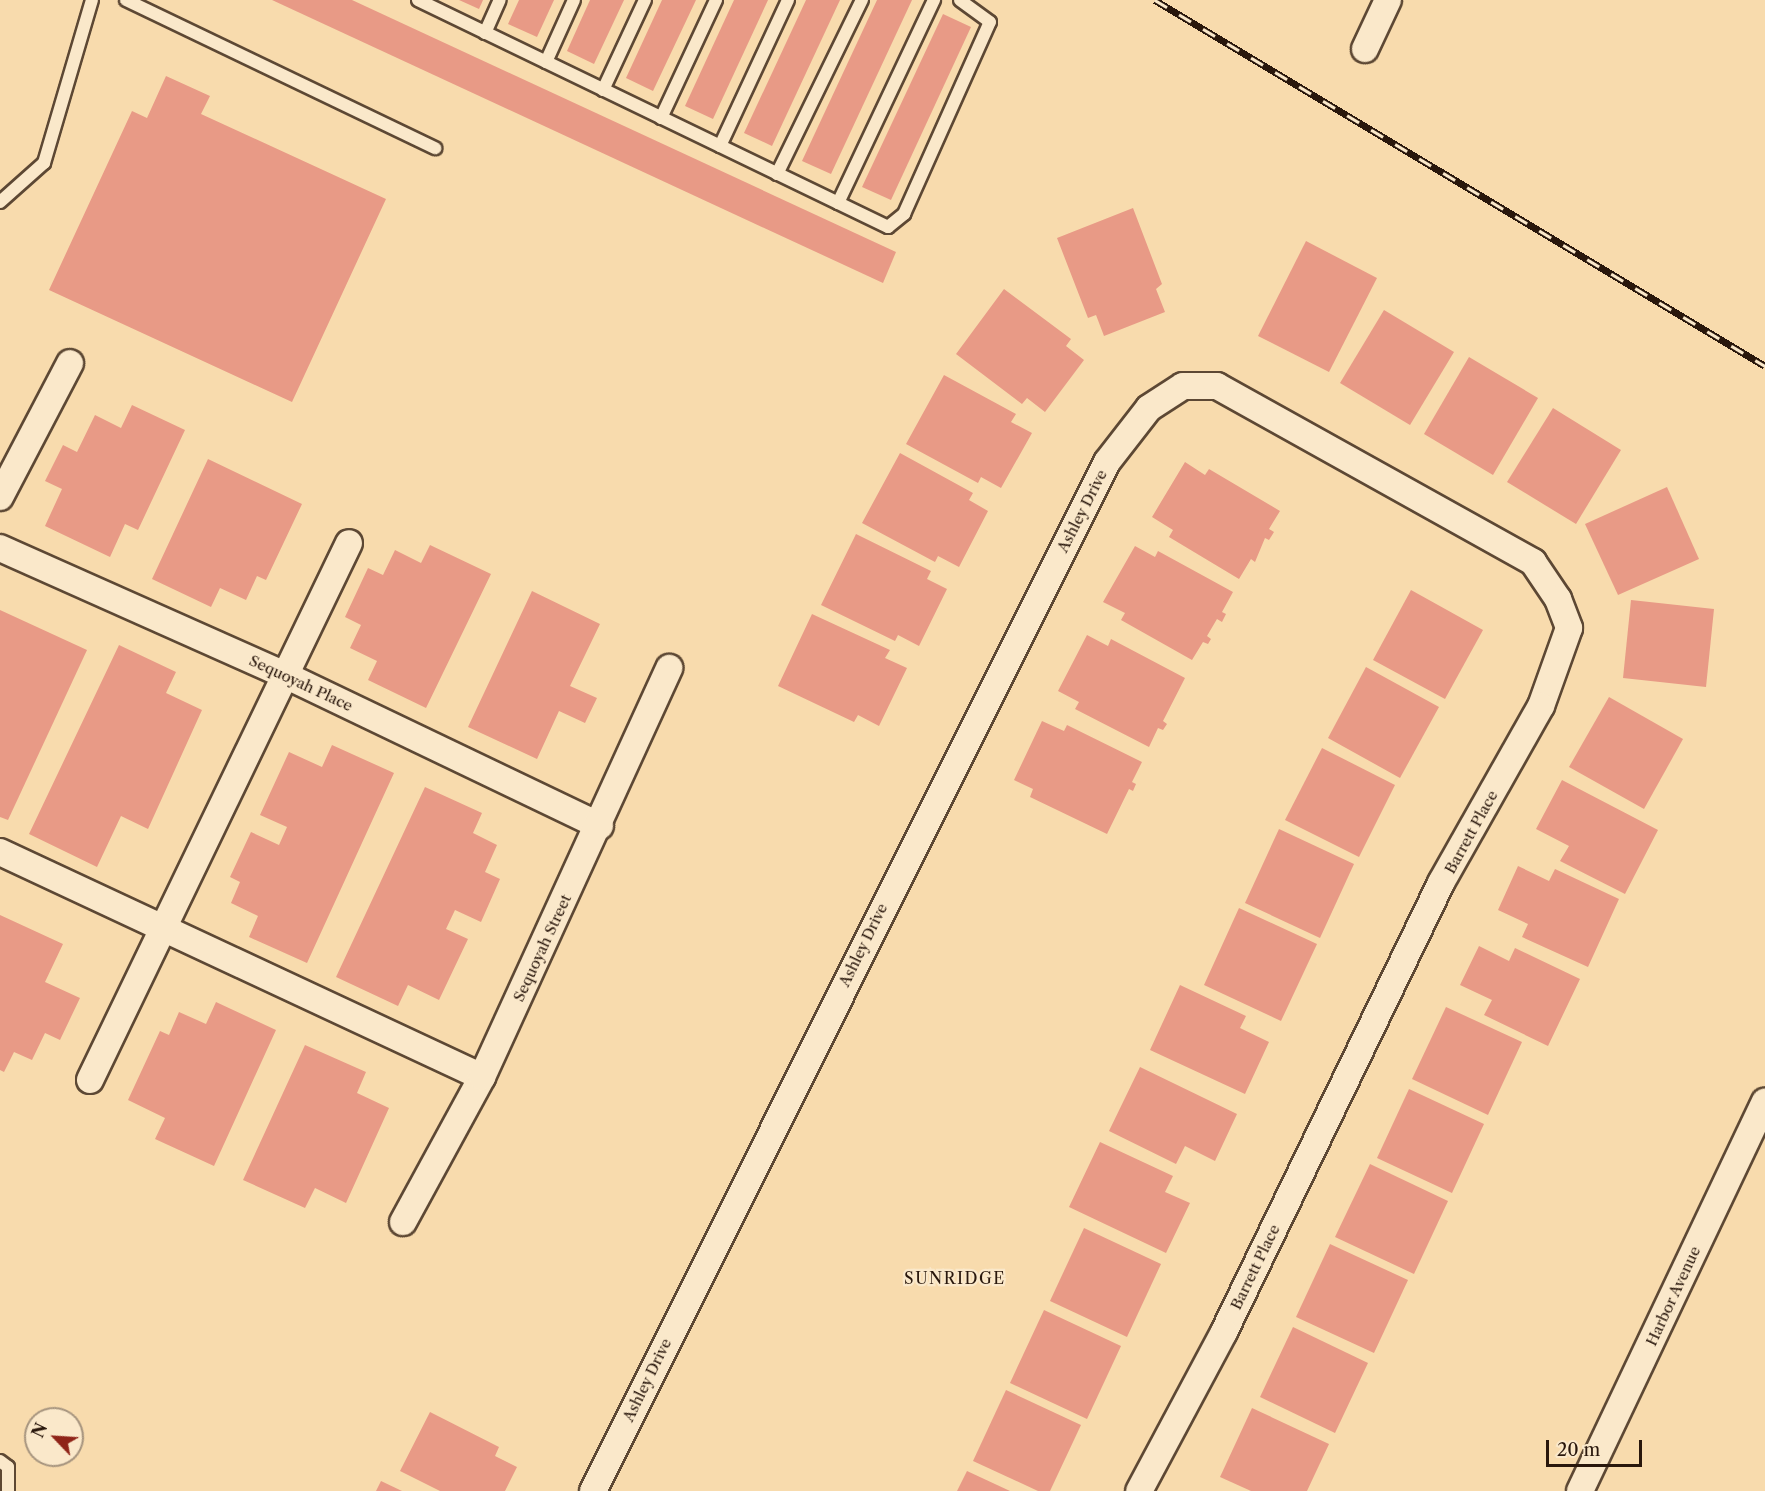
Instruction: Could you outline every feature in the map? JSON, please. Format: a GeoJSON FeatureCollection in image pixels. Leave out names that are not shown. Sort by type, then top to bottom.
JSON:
{"type":"FeatureCollection","features":[{"type":"Feature","properties":{"kind":"street"},"geometry":{"type":"LineString","coordinates":[[1365,49],[1380,3]]}},
{"type":"Feature","properties":{"kind":"street"},"geometry":{"type":"LineString","coordinates":[[0,496],[70,363]]}},
{"type":"Feature","properties":{"kind":"street","name":"Barrett Place"},"geometry":{"type":"LineString","coordinates":[[1139,1491],[1224,1332],[1441,884],[1541,706],[1569,628],[1558,599],[1533,562],[1217,386],[1183,386],[1149,408]]}},
{"type":"Feature","properties":{"kind":"street","name":"Ashley Drive"},"geometry":{"type":"LineString","coordinates":[[592,1491],[1101,473],[1149,408]]}},
{"type":"Feature","properties":{"kind":"street"},"geometry":{"type":"LineString","coordinates":[[90,1080],[165,929],[349,543]]}},
{"type":"Feature","properties":{"kind":"street","name":"Sequoyah Place"},"geometry":{"type":"LineString","coordinates":[[0,548],[287,676],[600,826]]}},
{"type":"Feature","properties":{"kind":"street","name":"Sequoyah Street"},"geometry":{"type":"LineString","coordinates":[[403,1222],[482,1077],[600,826],[669,668]]}},
{"type":"Feature","properties":{"kind":"street"},"geometry":{"type":"LineString","coordinates":[[0,852],[482,1077]]}},
{"type":"Feature","properties":{"kind":"street","name":"Harbor Avenue"},"geometry":{"type":"LineString","coordinates":[[1580,1491],[1765,1102]]}},
{"type":"Feature","properties":{"kind":"lane"},"geometry":{"type":"LineString","coordinates":[[0,202],[44,163],[92,0]]}},
{"type":"Feature","properties":{"kind":"lane"},"geometry":{"type":"LineString","coordinates":[[126,0],[435,148]]}},
{"type":"Feature","properties":{"kind":"lane"},"geometry":{"type":"LineString","coordinates":[[418,0],[432,3],[485,33],[888,227],[904,214],[990,22],[960,0]]}},
{"type":"Feature","properties":{"kind":"lane"},"geometry":{"type":"LineString","coordinates":[[485,33],[500,0]]}},
{"type":"Feature","properties":{"kind":"lane"},"geometry":{"type":"LineString","coordinates":[[546,62],[574,0]]}},
{"type":"Feature","properties":{"kind":"lane"},"geometry":{"type":"LineString","coordinates":[[603,90],[645,0]]}},
{"type":"Feature","properties":{"kind":"lane"},"geometry":{"type":"LineString","coordinates":[[662,118],[716,0]]}},
{"type":"Feature","properties":{"kind":"lane"},"geometry":{"type":"LineString","coordinates":[[720,146],[788,0]]}},
{"type":"Feature","properties":{"kind":"lane"},"geometry":{"type":"LineString","coordinates":[[777,174],[862,0]]}},
{"type":"Feature","properties":{"kind":"lane"},"geometry":{"type":"LineString","coordinates":[[838,203],[934,0]]}},
{"type":"Feature","properties":{"kind":"lane"},"geometry":{"type":"LineString","coordinates":[[0,1461],[8,1467],[8,1491]]}},
{"type":"Feature","properties":{"kind":"building"},"geometry":{"type":"Polygon","coordinates":[[[272,0],[352,0],[896,252],[883,283],[272,0]]]}},
{"type":"Feature","properties":{"kind":"building"},"geometry":{"type":"Polygon","coordinates":[[[459,0],[483,0],[479,9],[459,0]]]}},
{"type":"Feature","properties":{"kind":"building"},"geometry":{"type":"Polygon","coordinates":[[[519,0],[554,0],[537,37],[508,24],[519,0]]]}},
{"type":"Feature","properties":{"kind":"building"},"geometry":{"type":"Polygon","coordinates":[[[590,0],[624,0],[594,64],[567,51],[590,0]]]}},
{"type":"Feature","properties":{"kind":"building"},"geometry":{"type":"Polygon","coordinates":[[[662,0],[696,0],[653,91],[626,78],[662,0]]]}},
{"type":"Feature","properties":{"kind":"building"},"geometry":{"type":"Polygon","coordinates":[[[734,0],[768,0],[713,119],[685,106],[734,0]]]}},
{"type":"Feature","properties":{"kind":"building"},"geometry":{"type":"Polygon","coordinates":[[[806,0],[840,0],[772,146],[744,133],[806,0]]]}},
{"type":"Feature","properties":{"kind":"building"},"geometry":{"type":"Polygon","coordinates":[[[877,0],[912,0],[831,174],[802,161],[877,0]]]}},
{"type":"Feature","properties":{"kind":"building"},"geometry":{"type":"Polygon","coordinates":[[[943,14],[971,27],[891,200],[862,187],[943,14]]]}},
{"type":"Feature","properties":{"kind":"building"},"geometry":{"type":"Polygon","coordinates":[[[166,76],[210,96],[201,114],[386,199],[292,402],[49,290],[132,111],[147,118],[166,76]]]}},
{"type":"Feature","properties":{"kind":"building"},"geometry":{"type":"Polygon","coordinates":[[[1133,208],[1162,284],[1156,289],[1165,312],[1104,336],[1096,315],[1088,318],[1057,238],[1133,208]]]}},
{"type":"Feature","properties":{"kind":"building"},"geometry":{"type":"Polygon","coordinates":[[[1306,241],[1377,278],[1329,372],[1258,336],[1306,241]]]}},
{"type":"Feature","properties":{"kind":"building"},"geometry":{"type":"Polygon","coordinates":[[[1004,289],[1071,339],[1066,346],[1084,360],[1045,412],[1027,398],[1022,404],[956,354],[1004,289]]]}},
{"type":"Feature","properties":{"kind":"building"},"geometry":{"type":"Polygon","coordinates":[[[1384,310],[1454,352],[1410,425],[1340,383],[1384,310]]]}},
{"type":"Feature","properties":{"kind":"building"},"geometry":{"type":"Polygon","coordinates":[[[1469,357],[1538,398],[1493,475],[1424,434],[1469,357]]]}},
{"type":"Feature","properties":{"kind":"building"},"geometry":{"type":"Polygon","coordinates":[[[944,375],[1016,414],[1011,422],[1032,433],[1001,488],[981,477],[978,483],[906,444],[944,375]]]}},
{"type":"Feature","properties":{"kind":"building"},"geometry":{"type":"Polygon","coordinates":[[[132,405],[185,430],[138,530],[125,524],[110,557],[45,526],[62,489],[45,481],[63,445],[77,452],[95,415],[121,428],[132,405]]]}},
{"type":"Feature","properties":{"kind":"building"},"geometry":{"type":"Polygon","coordinates":[[[1553,408],[1621,450],[1576,524],[1507,482],[1553,408]]]}},
{"type":"Feature","properties":{"kind":"building"},"geometry":{"type":"Polygon","coordinates":[[[900,453],[973,493],[969,500],[988,511],[959,567],[938,556],[935,562],[862,523],[900,453]]]}},
{"type":"Feature","properties":{"kind":"building"},"geometry":{"type":"Polygon","coordinates":[[[208,459],[302,504],[266,580],[257,576],[246,600],[220,588],[211,607],[152,579],[208,459]]]}},
{"type":"Feature","properties":{"kind":"building"},"geometry":{"type":"Polygon","coordinates":[[[1185,462],[1205,475],[1209,469],[1280,511],[1269,529],[1274,532],[1269,540],[1265,538],[1255,562],[1251,559],[1239,579],[1169,537],[1173,530],[1152,517],[1185,462]]]}},
{"type":"Feature","properties":{"kind":"building"},"geometry":{"type":"Polygon","coordinates":[[[1667,487],[1699,559],[1618,595],[1585,524],[1667,487]]]}},
{"type":"Feature","properties":{"kind":"building"},"geometry":{"type":"Polygon","coordinates":[[[856,534],[931,571],[927,579],[947,589],[919,646],[898,635],[895,641],[821,605],[856,534]]]}},
{"type":"Feature","properties":{"kind":"building"},"geometry":{"type":"Polygon","coordinates":[[[430,545],[491,574],[426,708],[368,680],[377,661],[350,648],[361,625],[345,617],[368,568],[383,575],[395,550],[421,563],[430,545]]]}},
{"type":"Feature","properties":{"kind":"building"},"geometry":{"type":"Polygon","coordinates":[[[1135,546],[1155,557],[1158,551],[1233,592],[1222,612],[1226,614],[1222,622],[1217,619],[1207,636],[1211,639],[1208,644],[1203,642],[1192,660],[1121,620],[1125,613],[1103,602],[1135,546]]]}},
{"type":"Feature","properties":{"kind":"building"},"geometry":{"type":"Polygon","coordinates":[[[1411,590],[1483,630],[1445,699],[1373,660],[1411,590]]]}},
{"type":"Feature","properties":{"kind":"building"},"geometry":{"type":"Polygon","coordinates":[[[532,591],[600,624],[570,686],[597,698],[585,723],[559,711],[537,759],[468,727],[532,591]]]}},
{"type":"Feature","properties":{"kind":"building"},"geometry":{"type":"Polygon","coordinates":[[[1631,600],[1714,609],[1706,687],[1623,678],[1631,600]]]}},
{"type":"Feature","properties":{"kind":"building"},"geometry":{"type":"Polygon","coordinates":[[[0,610],[87,650],[8,820],[0,817],[0,610]]]}},
{"type":"Feature","properties":{"kind":"building"},"geometry":{"type":"Polygon","coordinates":[[[812,614],[890,650],[885,658],[907,668],[879,726],[858,715],[854,722],[778,686],[812,614]]]}},
{"type":"Feature","properties":{"kind":"building"},"geometry":{"type":"Polygon","coordinates":[[[1087,635],[1108,646],[1111,639],[1185,678],[1163,721],[1167,724],[1163,730],[1158,728],[1149,747],[1075,709],[1079,702],[1058,691],[1087,635]]]}},
{"type":"Feature","properties":{"kind":"building"},"geometry":{"type":"Polygon","coordinates":[[[119,645],[176,672],[166,693],[202,710],[148,829],[121,816],[97,867],[29,834],[119,645]]]}},
{"type":"Feature","properties":{"kind":"building"},"geometry":{"type":"Polygon","coordinates":[[[1366,667],[1439,707],[1400,778],[1328,738],[1366,667]]]}},
{"type":"Feature","properties":{"kind":"building"},"geometry":{"type":"Polygon","coordinates":[[[1609,697],[1683,739],[1644,809],[1569,767],[1609,697]]]}},
{"type":"Feature","properties":{"kind":"building"},"geometry":{"type":"Polygon","coordinates":[[[1042,721],[1064,731],[1067,725],[1142,762],[1132,782],[1136,784],[1133,791],[1129,789],[1107,834],[1030,797],[1033,789],[1014,780],[1042,721]]]}},
{"type":"Feature","properties":{"kind":"building"},"geometry":{"type":"Polygon","coordinates":[[[332,745],[394,773],[307,963],[249,937],[258,916],[231,903],[240,882],[230,877],[251,832],[279,845],[287,827],[260,815],[289,752],[322,767],[332,745]]]}},
{"type":"Feature","properties":{"kind":"building"},"geometry":{"type":"Polygon","coordinates":[[[1322,748],[1395,785],[1359,857],[1285,820],[1322,748]]]}},
{"type":"Feature","properties":{"kind":"building"},"geometry":{"type":"Polygon","coordinates":[[[1562,780],[1658,830],[1625,894],[1560,861],[1569,846],[1536,829],[1562,780]]]}},
{"type":"Feature","properties":{"kind":"building"},"geometry":{"type":"Polygon","coordinates":[[[425,787],[482,813],[473,833],[497,845],[485,872],[500,879],[481,922],[455,910],[446,929],[468,939],[439,1000],[408,985],[398,1006],[336,977],[425,787]]]}},
{"type":"Feature","properties":{"kind":"building"},"geometry":{"type":"Polygon","coordinates":[[[1279,829],[1354,864],[1320,938],[1245,903],[1279,829]]]}},
{"type":"Feature","properties":{"kind":"building"},"geometry":{"type":"Polygon","coordinates":[[[1518,866],[1549,881],[1555,869],[1619,899],[1588,967],[1522,937],[1528,924],[1498,910],[1518,866]]]}},
{"type":"Feature","properties":{"kind":"building"},"geometry":{"type":"Polygon","coordinates":[[[1239,908],[1317,944],[1281,1021],[1204,985],[1239,908]]]}},
{"type":"Feature","properties":{"kind":"building"},"geometry":{"type":"Polygon","coordinates":[[[0,915],[63,944],[45,982],[80,998],[60,1040],[45,1033],[32,1060],[14,1052],[4,1072],[0,1070],[0,915]]]}},
{"type":"Feature","properties":{"kind":"building"},"geometry":{"type":"Polygon","coordinates":[[[1479,946],[1509,961],[1515,948],[1580,979],[1548,1046],[1484,1015],[1492,1000],[1460,985],[1479,946]]]}},
{"type":"Feature","properties":{"kind":"building"},"geometry":{"type":"Polygon","coordinates":[[[1180,985],[1246,1016],[1240,1028],[1269,1042],[1245,1094],[1150,1050],[1180,985]]]}},
{"type":"Feature","properties":{"kind":"building"},"geometry":{"type":"Polygon","coordinates":[[[216,1002],[276,1030],[214,1166],[155,1139],[165,1118],[128,1100],[160,1031],[169,1035],[179,1012],[206,1024],[216,1002]]]}},
{"type":"Feature","properties":{"kind":"building"},"geometry":{"type":"Polygon","coordinates":[[[1446,1007],[1522,1042],[1488,1115],[1412,1079],[1446,1007]]]}},
{"type":"Feature","properties":{"kind":"building"},"geometry":{"type":"Polygon","coordinates":[[[305,1045],[366,1072],[357,1093],[389,1108],[346,1203],[315,1188],[305,1208],[243,1180],[305,1045]]]}},
{"type":"Feature","properties":{"kind":"building"},"geometry":{"type":"Polygon","coordinates":[[[1140,1067],[1237,1114],[1215,1161],[1185,1146],[1176,1164],[1109,1131],[1140,1067]]]}},
{"type":"Feature","properties":{"kind":"building"},"geometry":{"type":"Polygon","coordinates":[[[1409,1089],[1484,1124],[1452,1193],[1377,1158],[1409,1089]]]}},
{"type":"Feature","properties":{"kind":"building"},"geometry":{"type":"Polygon","coordinates":[[[1100,1142],[1173,1176],[1165,1192],[1190,1203],[1166,1253],[1069,1207],[1100,1142]]]}},
{"type":"Feature","properties":{"kind":"building"},"geometry":{"type":"Polygon","coordinates":[[[1370,1164],[1448,1201],[1414,1274],[1335,1237],[1370,1164]]]}},
{"type":"Feature","properties":{"kind":"building"},"geometry":{"type":"Polygon","coordinates":[[[1084,1228],[1161,1264],[1127,1337],[1050,1301],[1084,1228]]]}},
{"type":"Feature","properties":{"kind":"building"},"geometry":{"type":"Polygon","coordinates":[[[1330,1244],[1408,1280],[1374,1353],[1296,1317],[1330,1244]]]}},
{"type":"Feature","properties":{"kind":"building"},"geometry":{"type":"Polygon","coordinates":[[[1044,1310],[1121,1346],[1087,1419],[1010,1383],[1044,1310]]]}},
{"type":"Feature","properties":{"kind":"building"},"geometry":{"type":"Polygon","coordinates":[[[1293,1327],[1368,1363],[1335,1433],[1260,1397],[1293,1327]]]}},
{"type":"Feature","properties":{"kind":"building"},"geometry":{"type":"Polygon","coordinates":[[[1006,1390],[1081,1425],[1050,1491],[1038,1491],[973,1461],[1006,1390]]]}},
{"type":"Feature","properties":{"kind":"building"},"geometry":{"type":"Polygon","coordinates":[[[1252,1408],[1329,1444],[1307,1491],[1251,1491],[1220,1477],[1252,1408]]]}},
{"type":"Feature","properties":{"kind":"building"},"geometry":{"type":"Polygon","coordinates":[[[430,1412],[499,1447],[495,1456],[517,1467],[505,1491],[440,1491],[400,1471],[430,1412]]]}},
{"type":"Feature","properties":{"kind":"building"},"geometry":{"type":"Polygon","coordinates":[[[967,1471],[1010,1491],[957,1491],[967,1471]]]}},
{"type":"Feature","properties":{"kind":"building"},"geometry":{"type":"Polygon","coordinates":[[[381,1481],[402,1491],[376,1491],[381,1481]]]}},
{"type":"Feature","properties":{"kind":"railway"},"geometry":{"type":"LineString","coordinates":[[1155,0],[1765,366]]}},
{"type":"Feature","properties":{"kind":"district","name":"SUNRIDGE"},"geometry":{"type":"Point","coordinates":[955,1278]}}]}
